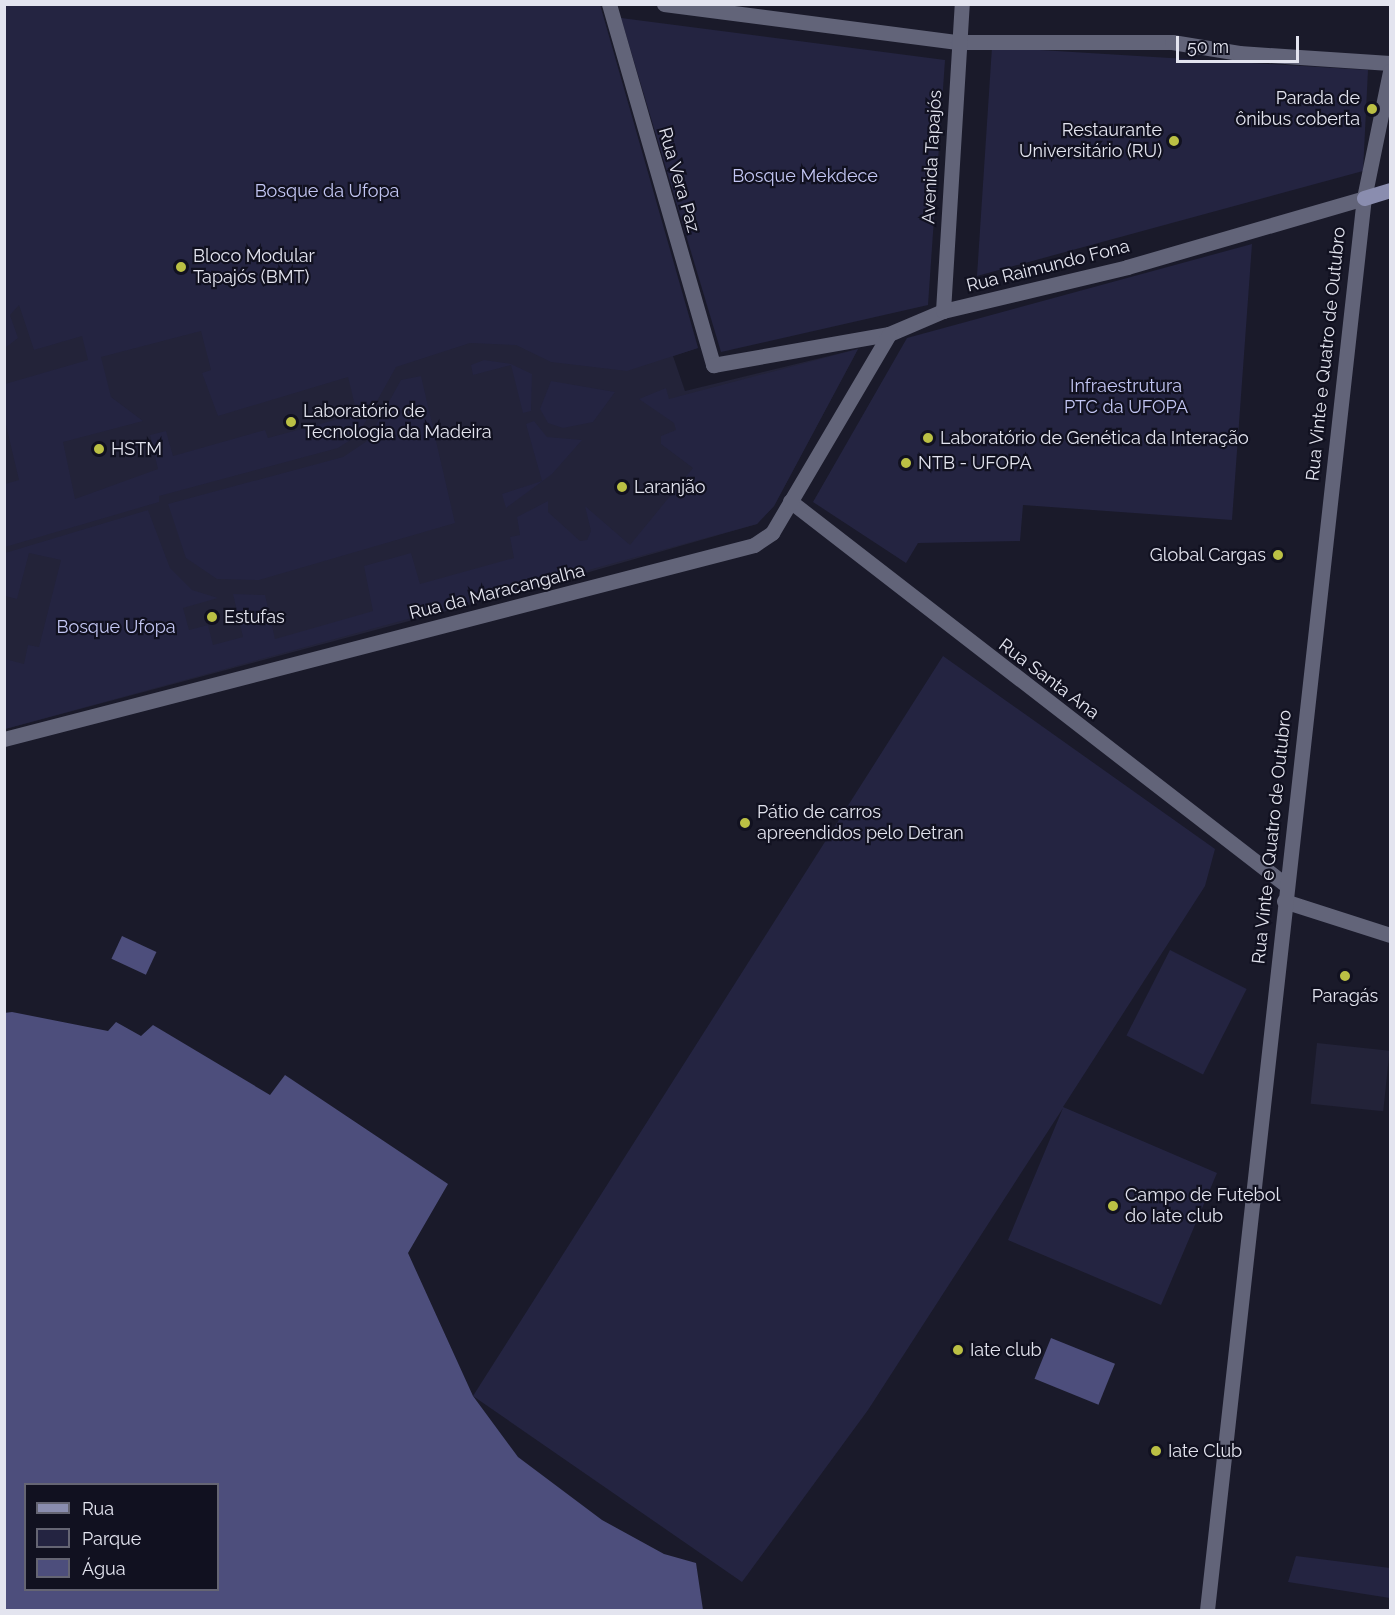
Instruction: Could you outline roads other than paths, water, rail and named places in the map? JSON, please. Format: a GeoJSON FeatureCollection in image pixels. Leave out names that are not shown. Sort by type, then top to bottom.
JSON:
{"type":"FeatureCollection","features":[{"type":"Feature","properties":{"kind":"street","name":"Rua Vera Paz"},"geometry":{"type":"LineString","coordinates":[[609,4],[713,365]]}},
{"type":"Feature","properties":{"kind":"street"},"geometry":{"type":"LineString","coordinates":[[664,4],[958,42],[1172,42],[1239,53],[1390,63]]}},
{"type":"Feature","properties":{"kind":"street","name":"Avenida Tapajós"},"geometry":{"type":"LineString","coordinates":[[943,311],[962,4]]}},
{"type":"Feature","properties":{"kind":"street","name":"Rua Vinte e Quatro de Outubro"},"geometry":{"type":"LineString","coordinates":[[1208,1611],[1284,901],[1364,198],[1390,71]]}},
{"type":"Feature","properties":{"kind":"street","name":"Rua Raimundo Fona"},"geometry":{"type":"LineString","coordinates":[[713,365],[889,334],[943,311],[1127,267],[1390,190]]}},
{"type":"Feature","properties":{"kind":"street","name":"Rua da Maracangalha"},"geometry":{"type":"LineString","coordinates":[[4,739],[743,549],[767,539],[889,334]]}},
{"type":"Feature","properties":{"kind":"street","name":"Rua Santa Ana"},"geometry":{"type":"LineString","coordinates":[[790,501],[1287,885]]}},
{"type":"Feature","properties":{"kind":"street"},"geometry":{"type":"LineString","coordinates":[[1284,901],[1390,935]]}},
{"type":"Feature","properties":{"kind":"water"},"geometry":{"type":"Polygon","coordinates":[[[122,936],[156,952],[146,975],[111,959],[122,936]]]}},
{"type":"Feature","properties":{"kind":"water"},"geometry":{"type":"Polygon","coordinates":[[[12,1012],[108,1031],[116,1022],[141,1036],[153,1025],[270,1095],[285,1075],[448,1184],[408,1253],[473,1396],[518,1457],[602,1520],[664,1554],[696,1563],[703,1610],[5,1610],[4,1013],[12,1012]]]}},
{"type":"Feature","properties":{"kind":"water"},"geometry":{"type":"Polygon","coordinates":[[[1051,1338],[1115,1364],[1098,1405],[1035,1379],[1051,1338]]]}},
{"type":"Feature","properties":{"kind":"place","name":"Parada de ônibus coberta"},"geometry":{"type":"Point","coordinates":[1372,109]}},
{"type":"Feature","properties":{"kind":"place","name":"Restaurante Universitário (RU)"},"geometry":{"type":"Point","coordinates":[1174,141]}},
{"type":"Feature","properties":{"kind":"place","name":"Bloco Modular Tapajós (BMT)"},"geometry":{"type":"Point","coordinates":[181,267]}},
{"type":"Feature","properties":{"kind":"place","name":"Laboratório de Tecnologia da Madeira"},"geometry":{"type":"Point","coordinates":[291,422]}},
{"type":"Feature","properties":{"kind":"place","name":"Laboratório de Genética da Interação"},"geometry":{"type":"Point","coordinates":[928,438]}},
{"type":"Feature","properties":{"kind":"place","name":"HSTM"},"geometry":{"type":"Point","coordinates":[99,449]}},
{"type":"Feature","properties":{"kind":"place","name":"NTB - UFOPA"},"geometry":{"type":"Point","coordinates":[906,463]}},
{"type":"Feature","properties":{"kind":"place","name":"Laranjão"},"geometry":{"type":"Point","coordinates":[622,487]}},
{"type":"Feature","properties":{"kind":"place","name":"Global Cargas"},"geometry":{"type":"Point","coordinates":[1278,555]}},
{"type":"Feature","properties":{"kind":"place","name":"Estufas"},"geometry":{"type":"Point","coordinates":[212,617]}},
{"type":"Feature","properties":{"kind":"place","name":"Pátio de carros apreendidos pelo Detran"},"geometry":{"type":"Point","coordinates":[745,823]}},
{"type":"Feature","properties":{"kind":"place","name":"Paragás"},"geometry":{"type":"Point","coordinates":[1345,976]}},
{"type":"Feature","properties":{"kind":"place","name":"Campo de Futebol do Iate club"},"geometry":{"type":"Point","coordinates":[1113,1206]}},
{"type":"Feature","properties":{"kind":"place","name":"Iate club"},"geometry":{"type":"Point","coordinates":[958,1350]}},
{"type":"Feature","properties":{"kind":"place","name":"Iate Club"},"geometry":{"type":"Point","coordinates":[1156,1451]}},
{"type":"Feature","properties":{"kind":"park label","name":"Bosque Mekdece"},"geometry":{"type":"Point","coordinates":[805,176]}},
{"type":"Feature","properties":{"kind":"park label","name":"Bosque da Ufopa"},"geometry":{"type":"Point","coordinates":[327,191]}},
{"type":"Feature","properties":{"kind":"park label","name":"Infraestrutura PTC da UFOPA"},"geometry":{"type":"Point","coordinates":[1126,397]}},
{"type":"Feature","properties":{"kind":"park label","name":"Bosque Ufopa"},"geometry":{"type":"Point","coordinates":[116,627]}}]}
